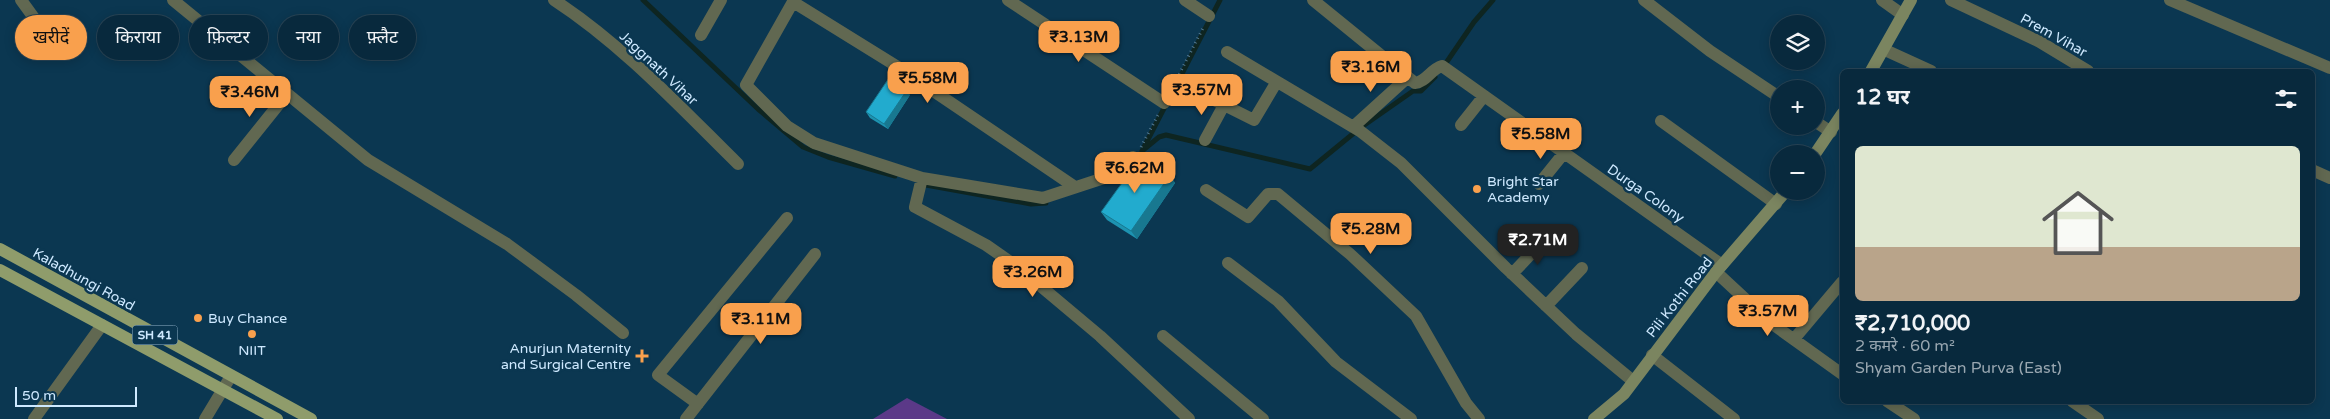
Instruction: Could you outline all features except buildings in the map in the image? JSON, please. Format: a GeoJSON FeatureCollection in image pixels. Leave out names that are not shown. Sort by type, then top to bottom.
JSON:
{"type":"FeatureCollection","features":[{"type":"Feature","properties":{"kind":"main road","name":"Kaladhungi Road"},"geometry":{"type":"LineString","coordinates":[[0,250],[311,419]]}},
{"type":"Feature","properties":{"kind":"main road","name":"SH 41"},"geometry":{"type":"LineString","coordinates":[[0,270],[277,419]]}},
{"type":"Feature","properties":{"kind":"street"},"geometry":{"type":"LineString","coordinates":[[20,0],[31,15]]}},
{"type":"Feature","properties":{"kind":"street"},"geometry":{"type":"LineString","coordinates":[[173,0],[368,160],[507,244],[576,294],[623,334]]}},
{"type":"Feature","properties":{"kind":"street","name":"Jaggnath Vihar"},"geometry":{"type":"LineString","coordinates":[[554,0],[587,22],[654,82],[738,164]]}},
{"type":"Feature","properties":{"kind":"street"},"geometry":{"type":"LineString","coordinates":[[701,35],[721,0]]}},
{"type":"Feature","properties":{"kind":"street"},"geometry":{"type":"LineString","coordinates":[[1008,0],[1164,103]]}},
{"type":"Feature","properties":{"kind":"street"},"geometry":{"type":"LineString","coordinates":[[1184,0],[1209,16]]}},
{"type":"Feature","properties":{"kind":"street"},"geometry":{"type":"LineString","coordinates":[[1314,0],[1406,78],[1353,127]]}},
{"type":"Feature","properties":{"kind":"street"},"geometry":{"type":"LineString","coordinates":[[1644,0],[1710,51],[1770,90]]}},
{"type":"Feature","properties":{"kind":"street"},"geometry":{"type":"LineString","coordinates":[[1882,0],[1903,15]]}},
{"type":"Feature","properties":{"kind":"street"},"geometry":{"type":"LineString","coordinates":[[1872,69],[1885,50],[1911,0]]}},
{"type":"Feature","properties":{"kind":"street","name":"Prem Vihar"},"geometry":{"type":"LineString","coordinates":[[1952,0],[2040,42],[2085,69]]}},
{"type":"Feature","properties":{"kind":"street"},"geometry":{"type":"LineString","coordinates":[[2170,0],[2330,68]]}},
{"type":"Feature","properties":{"kind":"street"},"geometry":{"type":"LineString","coordinates":[[1075,187],[898,67],[793,1],[746,86],[788,126],[814,143],[922,178],[1043,198],[1110,176],[1133,157]]}},
{"type":"Feature","properties":{"kind":"street"},"geometry":{"type":"LineString","coordinates":[[1885,50],[1927,69]]}},
{"type":"Feature","properties":{"kind":"street"},"geometry":{"type":"LineString","coordinates":[[1227,52],[1276,83],[1353,127],[1401,163],[1546,306],[1576,334],[1633,381]]}},
{"type":"Feature","properties":{"kind":"street","name":"Durga Colony"},"geometry":{"type":"LineString","coordinates":[[1406,78],[1414,83],[1420,83],[1435,68],[1442,66],[1564,153],[1719,269],[1771,323],[1840,373]]}},
{"type":"Feature","properties":{"kind":"street"},"geometry":{"type":"LineString","coordinates":[[1204,95],[1254,120],[1276,83]]}},
{"type":"Feature","properties":{"kind":"street"},"geometry":{"type":"LineString","coordinates":[[234,160],[287,94]]}},
{"type":"Feature","properties":{"kind":"street"},"geometry":{"type":"LineString","coordinates":[[1461,125],[1484,96]]}},
{"type":"Feature","properties":{"kind":"street"},"geometry":{"type":"LineString","coordinates":[[1204,140],[1224,105]]}},
{"type":"Feature","properties":{"kind":"street"},"geometry":{"type":"LineString","coordinates":[[1822,145],[1840,117]]}},
{"type":"Feature","properties":{"kind":"street"},"geometry":{"type":"LineString","coordinates":[[1661,121],[1776,204]]}},
{"type":"Feature","properties":{"kind":"street"},"geometry":{"type":"LineString","coordinates":[[1825,128],[1831,132]]}},
{"type":"Feature","properties":{"kind":"street"},"geometry":{"type":"LineString","coordinates":[[1539,184],[1564,153]]}},
{"type":"Feature","properties":{"kind":"street"},"geometry":{"type":"LineString","coordinates":[[2315,171],[2330,178]]}},
{"type":"Feature","properties":{"kind":"street"},"geometry":{"type":"LineString","coordinates":[[922,178],[914,207],[986,245],[1019,268],[1100,336],[1189,419]]}},
{"type":"Feature","properties":{"kind":"street"},"geometry":{"type":"LineString","coordinates":[[1206,190],[1248,217],[1268,194],[1278,194],[1342,248],[1416,316],[1466,403],[1479,419]]}},
{"type":"Feature","properties":{"kind":"street","name":"Pili Kothi Road"},"geometry":{"type":"LineString","coordinates":[[1594,419],[1624,394],[1719,269],[1779,200]]}},
{"type":"Feature","properties":{"kind":"street"},"geometry":{"type":"LineString","coordinates":[[698,404],[658,375],[787,218]]}},
{"type":"Feature","properties":{"kind":"street"},"geometry":{"type":"LineString","coordinates":[[1512,274],[1544,240]]}},
{"type":"Feature","properties":{"kind":"street"},"geometry":{"type":"LineString","coordinates":[[686,419],[815,254]]}},
{"type":"Feature","properties":{"kind":"street"},"geometry":{"type":"LineString","coordinates":[[1228,263],[1278,301],[1336,362],[1411,419]]}},
{"type":"Feature","properties":{"kind":"street"},"geometry":{"type":"LineString","coordinates":[[1546,306],[1582,268]]}},
{"type":"Feature","properties":{"kind":"street"},"geometry":{"type":"LineString","coordinates":[[1794,340],[1840,284]]}},
{"type":"Feature","properties":{"kind":"street"},"geometry":{"type":"LineString","coordinates":[[34,419],[102,325]]}},
{"type":"Feature","properties":{"kind":"street"},"geometry":{"type":"LineString","coordinates":[[1163,336],[1263,419]]}},
{"type":"Feature","properties":{"kind":"street"},"geometry":{"type":"LineString","coordinates":[[1652,355],[1734,419]]}},
{"type":"Feature","properties":{"kind":"street"},"geometry":{"type":"LineString","coordinates":[[205,419],[231,376]]}},
{"type":"Feature","properties":{"kind":"street"},"geometry":{"type":"LineString","coordinates":[[1893,404],[1914,419]]}},
{"type":"Feature","properties":{"kind":"street"},"geometry":{"type":"LineString","coordinates":[[2076,404],[2098,419]]}},
{"type":"Feature","properties":{"kind":"path"},"geometry":{"type":"LineString","coordinates":[[1133,157],[1138,154],[1209,16]]}},
{"type":"Feature","properties":{"kind":"shaded area"},"geometry":{"type":"Polygon","coordinates":[[[907,398],[947,419],[873,419],[907,398]]]}},
{"type":"Feature","properties":{"kind":"waterway"},"geometry":{"type":"LineString","coordinates":[[643,0],[758,109],[803,147],[828,157],[895,176]]}},
{"type":"Feature","properties":{"kind":"waterway"},"geometry":{"type":"LineString","coordinates":[[1143,149],[1220,0]]}},
{"type":"Feature","properties":{"kind":"waterway"},"geometry":{"type":"LineString","coordinates":[[1446,63],[1474,22],[1493,0]]}},
{"type":"Feature","properties":{"kind":"waterway"},"geometry":{"type":"LineString","coordinates":[[1363,126],[1413,91],[1421,91],[1435,77]]}},
{"type":"Feature","properties":{"kind":"waterway"},"geometry":{"type":"LineString","coordinates":[[1142,151],[1159,137],[1166,135],[1310,169],[1354,133]]}},
{"type":"Feature","properties":{"kind":"waterway"},"geometry":{"type":"LineString","coordinates":[[926,185],[1031,204],[1046,203]]}},
{"type":"Feature","properties":{"kind":"place","name":"Bright Star Academy"},"geometry":{"type":"Point","coordinates":[1477,189]}},
{"type":"Feature","properties":{"kind":"place","name":"Buy Chance"},"geometry":{"type":"Point","coordinates":[198,318]}},
{"type":"Feature","properties":{"kind":"place","name":"NIIT"},"geometry":{"type":"Point","coordinates":[252,334]}},
{"type":"Feature","properties":{"kind":"place","name":"Anurjun Maternity and Surgical Centre"},"geometry":{"type":"Point","coordinates":[642,356]}}]}
